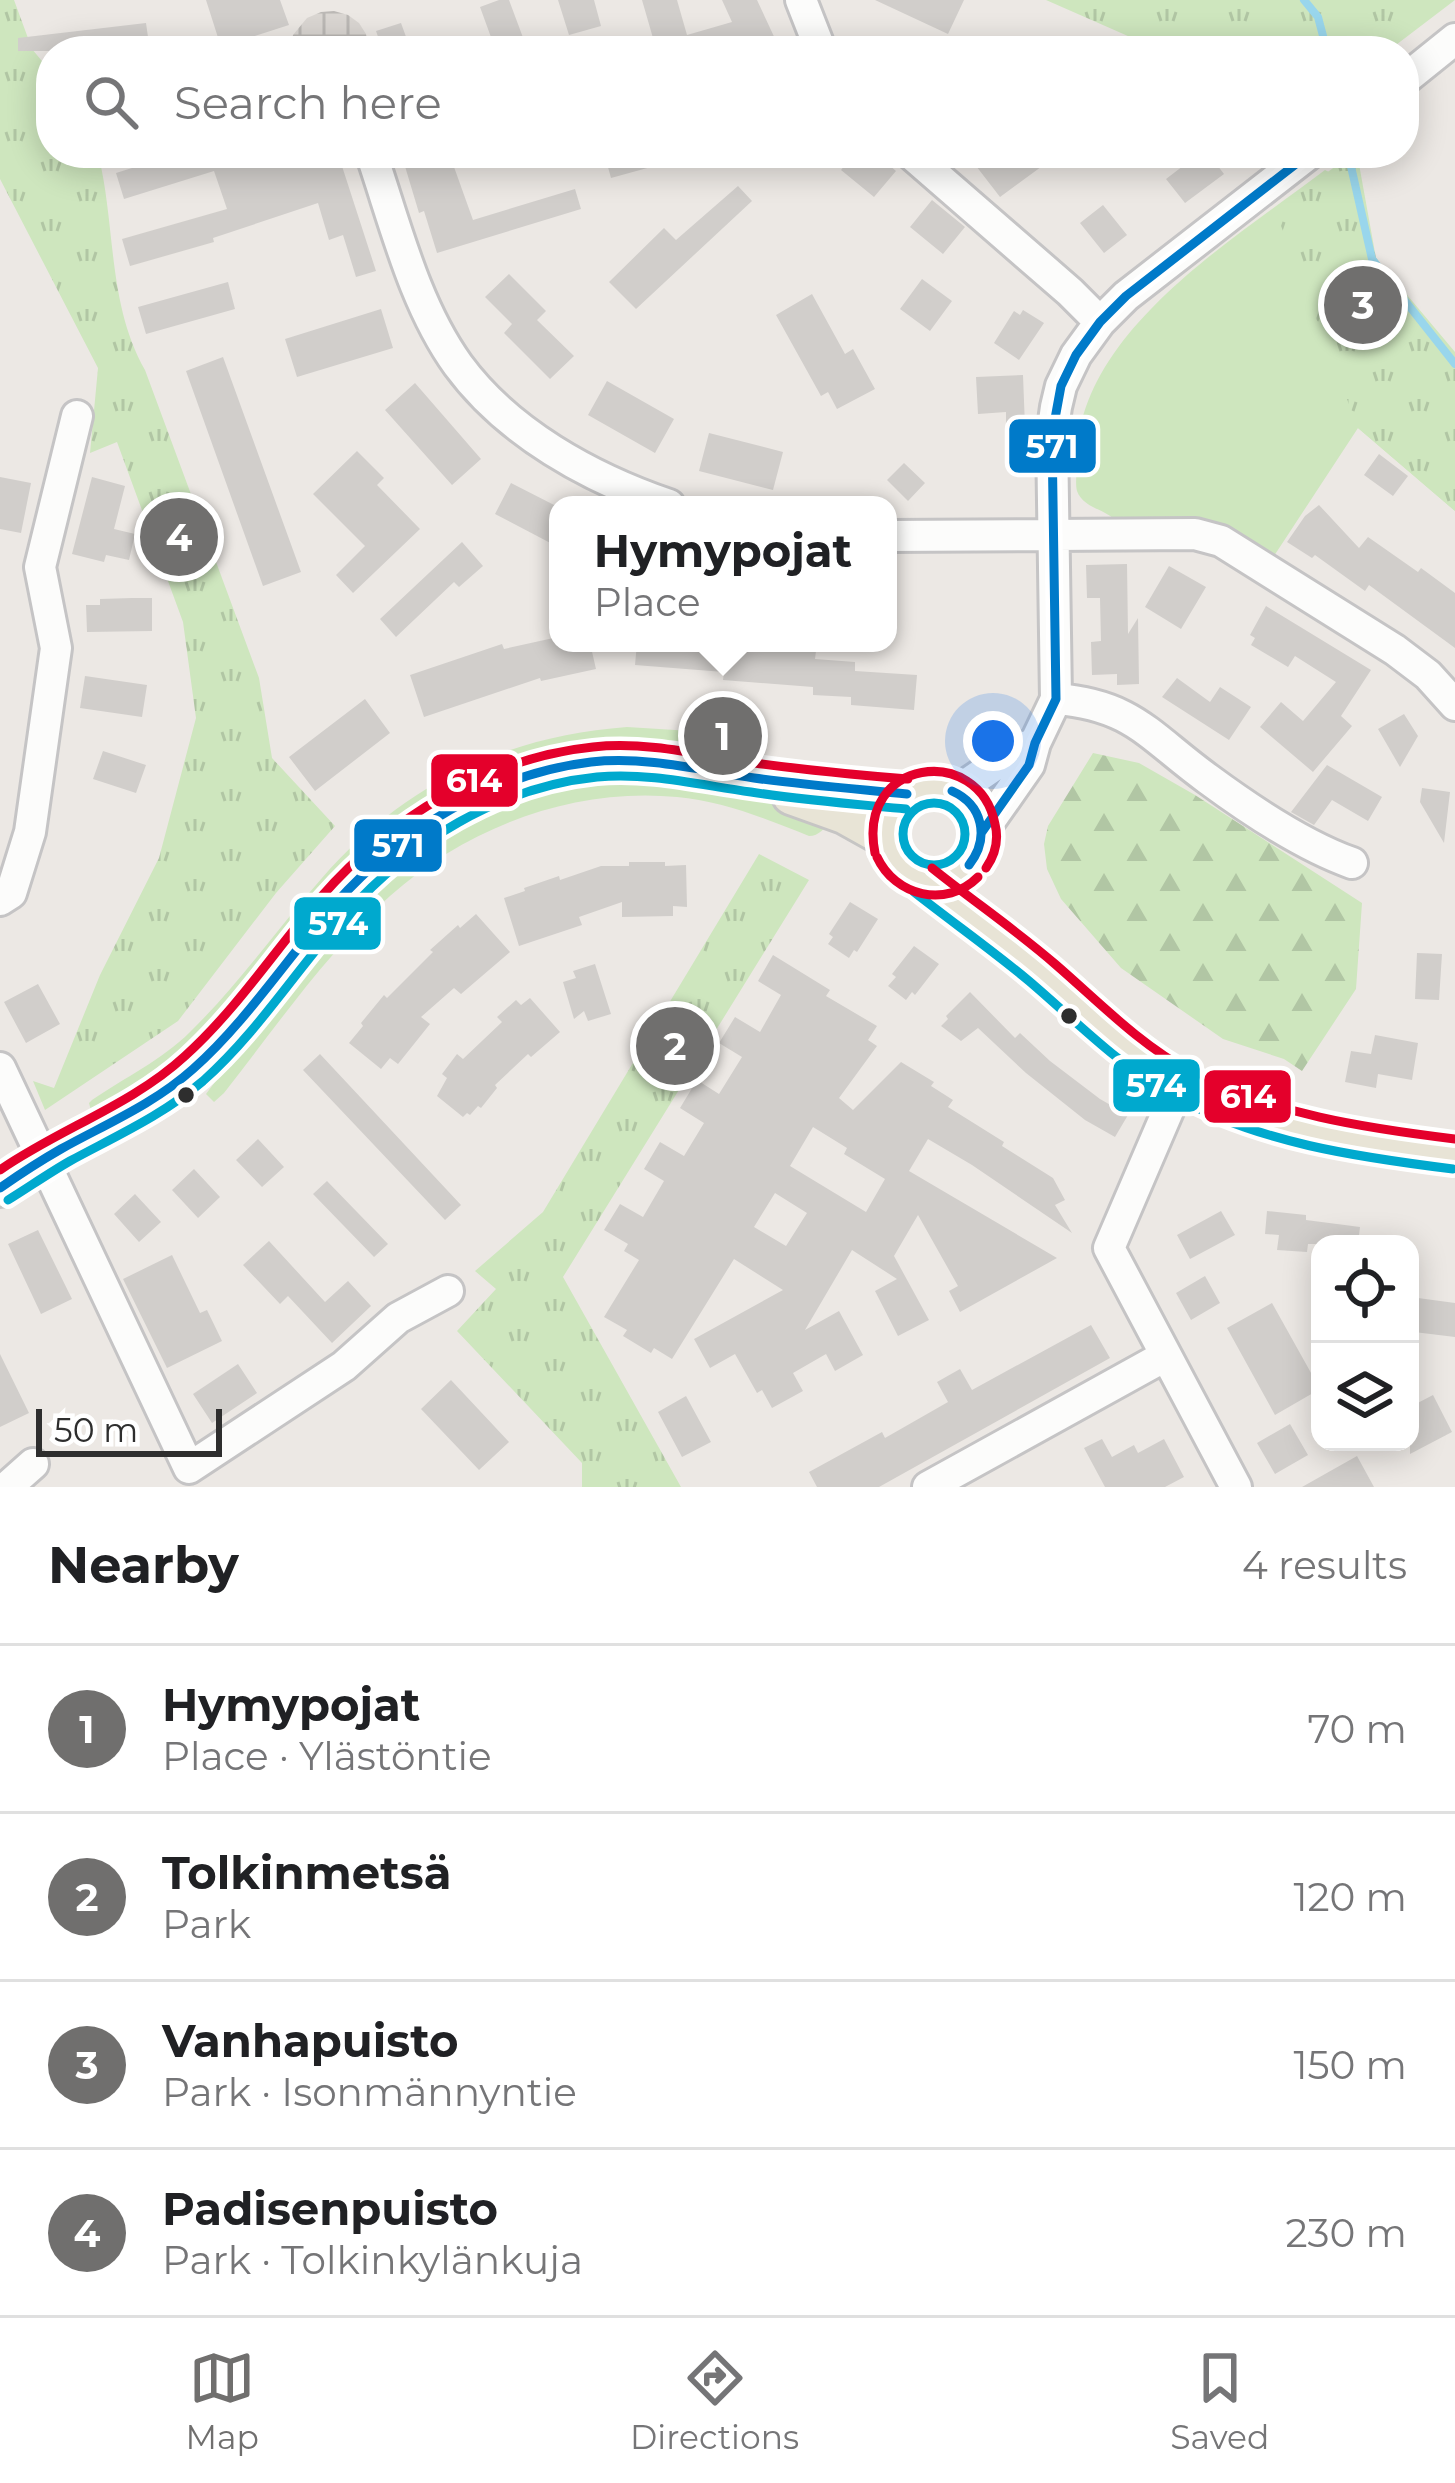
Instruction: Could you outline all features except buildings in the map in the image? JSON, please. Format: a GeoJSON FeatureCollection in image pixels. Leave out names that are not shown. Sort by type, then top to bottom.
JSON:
{"type":"FeatureCollection","features":[{"type":"Feature","properties":{"kind":"main road"},"geometry":{"type":"LineString","coordinates":[[0,1188],[176,1084],[224,1040],[361,875],[440,816],[534,772],[630,759],[907,794],[934,786],[956,791],[974,807],[988,901],[1026,959]]}},
{"type":"Feature","properties":{"kind":"main road"},"geometry":{"type":"LineString","coordinates":[[731,774],[844,815],[887,839]]}},
{"type":"Feature","properties":{"kind":"main road"},"geometry":{"type":"LineString","coordinates":[[907,794],[890,815],[887,839],[900,867],[1026,959],[1133,1052],[1180,1083],[1233,1107],[1309,1131],[1455,1154]]}},
{"type":"Feature","properties":{"kind":"main road"},"geometry":{"type":"LineString","coordinates":[[923,880],[952,878],[977,848]]}},
{"type":"Feature","properties":{"kind":"street"},"geometry":{"type":"LineString","coordinates":[[800,0],[815,36]]}},
{"type":"Feature","properties":{"kind":"street"},"geometry":{"type":"LineString","coordinates":[[1419,68],[1455,39]]}},
{"type":"Feature","properties":{"kind":"street"},"geometry":{"type":"LineString","coordinates":[[376,168],[412,273],[458,364],[496,408],[534,437],[595,475],[647,496]]}},
{"type":"Feature","properties":{"kind":"street"},"geometry":{"type":"LineString","coordinates":[[927,168],[1100,322]]}},
{"type":"Feature","properties":{"kind":"street"},"geometry":{"type":"LineString","coordinates":[[977,848],[1029,765],[1056,699],[1053,420],[1061,386],[1076,355],[1126,296],[1291,168]]}},
{"type":"Feature","properties":{"kind":"street"},"geometry":{"type":"LineString","coordinates":[[0,900],[11,892],[30,832],[56,647],[40,567],[77,416]]}},
{"type":"Feature","properties":{"kind":"street"},"geometry":{"type":"LineString","coordinates":[[897,536],[1195,534],[1221,541],[1395,650],[1428,675],[1455,705]]}},
{"type":"Feature","properties":{"kind":"street"},"geometry":{"type":"LineString","coordinates":[[1056,699],[1087,701],[1123,713],[1213,783],[1324,853],[1352,863]]}},
{"type":"Feature","properties":{"kind":"street"},"geometry":{"type":"LineString","coordinates":[[956,791],[1012,752],[1035,743]]}},
{"type":"Feature","properties":{"kind":"street"},"geometry":{"type":"LineString","coordinates":[[0,1068],[189,1468],[344,1366],[398,1318],[448,1291]]}},
{"type":"Feature","properties":{"kind":"street"},"geometry":{"type":"LineString","coordinates":[[1180,1083],[1108,1248],[1236,1487]]}},
{"type":"Feature","properties":{"kind":"street"},"geometry":{"type":"LineString","coordinates":[[928,1487],[1165,1356]]}},
{"type":"Feature","properties":{"kind":"street"},"geometry":{"type":"LineString","coordinates":[[7,1487],[33,1464]]}},
{"type":"Feature","properties":{"kind":"green space"},"geometry":{"type":"Polygon","coordinates":[[[0,0],[14,0],[36,54],[36,168],[101,168],[124,318],[259,678],[272,758],[335,826],[276,893],[178,1021],[45,1110],[33,1081],[54,1088],[100,975],[159,858],[196,718],[183,622],[117,442],[90,453],[98,368],[0,179],[0,0]]]}},
{"type":"Feature","properties":{"kind":"green space"},"geometry":{"type":"Polygon","coordinates":[[[1046,0],[1455,0],[1408,36],[1128,36],[1046,0]]]}},
{"type":"Feature","properties":{"kind":"green space"},"geometry":{"type":"Polygon","coordinates":[[[1333,168],[1360,168],[1376,258],[1455,352],[1455,511],[1358,428],[1275,210],[1333,168]]]}},
{"type":"Feature","properties":{"kind":"green space"},"geometry":{"type":"Polygon","coordinates":[[[1325,170],[1339,177],[1455,511],[1358,428],[1272,559],[1118,524],[1085,502],[1076,488],[1083,416],[1102,372],[1130,332],[1166,294],[1325,170]]]}},
{"type":"Feature","properties":{"kind":"green space"},"geometry":{"type":"Polygon","coordinates":[[[627,727],[707,732],[705,742],[595,746],[478,779],[257,980],[175,1063],[92,1114],[92,1100],[190,1032],[322,878],[387,816],[459,771],[498,754],[582,732],[627,727]]]}},
{"type":"Feature","properties":{"kind":"green space"},"geometry":{"type":"Polygon","coordinates":[[[1093,753],[1139,763],[1362,903],[1356,989],[1302,1071],[1284,1059],[1223,1039],[1121,968],[1061,899],[1047,869],[1044,844],[1048,826],[1093,753]]]}},
{"type":"Feature","properties":{"kind":"green space"},"geometry":{"type":"Polygon","coordinates":[[[649,775],[743,794],[831,820],[809,836],[711,802],[638,796],[561,806],[487,832],[453,850],[390,896],[324,965],[224,1093],[214,1102],[206,1094],[318,944],[391,870],[463,820],[530,791],[569,781],[649,775]]]}},
{"type":"Feature","properties":{"kind":"green space"},"geometry":{"type":"Polygon","coordinates":[[[759,854],[809,880],[563,1277],[681,1487],[582,1487],[582,1463],[457,1331],[496,1289],[475,1271],[543,1212],[759,854]]]}},
{"type":"Feature","properties":{"kind":"shaded area"},"geometry":{"type":"Polygon","coordinates":[[[321,12],[348,15],[366,36],[293,36],[307,18],[321,12]]]}},
{"type":"Feature","properties":{"kind":"waterway"},"geometry":{"type":"LineString","coordinates":[[1304,0],[1318,17],[1323,36]]}},
{"type":"Feature","properties":{"kind":"waterway"},"geometry":{"type":"LineString","coordinates":[[1351,168],[1372,259],[1455,364]]}},
{"type":"Feature","properties":{"kind":"transit line","name":"571"},"geometry":{"type":"LineString","coordinates":[[982,832],[1029,765],[1056,699],[1052,435],[1061,386],[1076,355],[1126,296],[1291,168]]}},
{"type":"Feature","properties":{"kind":"transit line","name":"614"},"geometry":{"type":"LineString","coordinates":[[0,1170],[119,1103],[185,1056],[222,1019],[348,868],[409,818],[479,778],[554,753],[613,746],[908,779]]}},
{"type":"Feature","properties":{"kind":"transit line","name":"571"},"geometry":{"type":"LineString","coordinates":[[0,1188],[178,1081],[231,1031],[361,877],[419,830],[483,793],[554,769],[612,761],[907,794]]}},
{"type":"Feature","properties":{"kind":"transit line","name":"614"},"geometry":{"type":"LineString","coordinates":[[875,853],[874,821],[883,797],[900,781],[922,772],[945,773],[967,781],[984,798],[997,836],[986,868]]}},
{"type":"Feature","properties":{"kind":"transit line","name":"574"},"geometry":{"type":"LineString","coordinates":[[8,1200],[155,1115],[203,1081],[242,1042],[371,888],[428,842],[491,806],[561,783],[616,776],[906,809]]}},
{"type":"Feature","properties":{"kind":"transit line","name":"571"},"geometry":{"type":"LineString","coordinates":[[952,791],[971,805],[980,823],[980,844],[969,865]]}},
{"type":"Feature","properties":{"kind":"transit line","name":"574"},"geometry":{"type":"LineString","coordinates":[[934,803],[956,812],[965,834],[956,856],[934,865],[912,856],[903,834],[912,812],[934,803]]}},
{"type":"Feature","properties":{"kind":"transit line","name":"614"},"geometry":{"type":"LineString","coordinates":[[877,857],[896,881],[922,894],[951,893],[978,877]]}},
{"type":"Feature","properties":{"kind":"transit line","name":"614"},"geometry":{"type":"LineString","coordinates":[[932,868],[1040,951],[1137,1036],[1191,1072],[1286,1109],[1455,1139]]}},
{"type":"Feature","properties":{"kind":"transit line","name":"574"},"geometry":{"type":"LineString","coordinates":[[914,892],[1115,1056],[1172,1095],[1273,1136],[1345,1153],[1453,1169]]}},
{"type":"Feature","properties":{"kind":"place","name":"Vanhapuisto"},"geometry":{"type":"Point","coordinates":[1363,305]}},
{"type":"Feature","properties":{"kind":"place","name":"Padisenpuisto"},"geometry":{"type":"Point","coordinates":[179,537]}},
{"type":"Feature","properties":{"kind":"place","name":"Hymypojat"},"geometry":{"type":"Point","coordinates":[723,736]}},
{"type":"Feature","properties":{"kind":"place","name":"Tolkinmetsä"},"geometry":{"type":"Point","coordinates":[675,1046]}}]}
